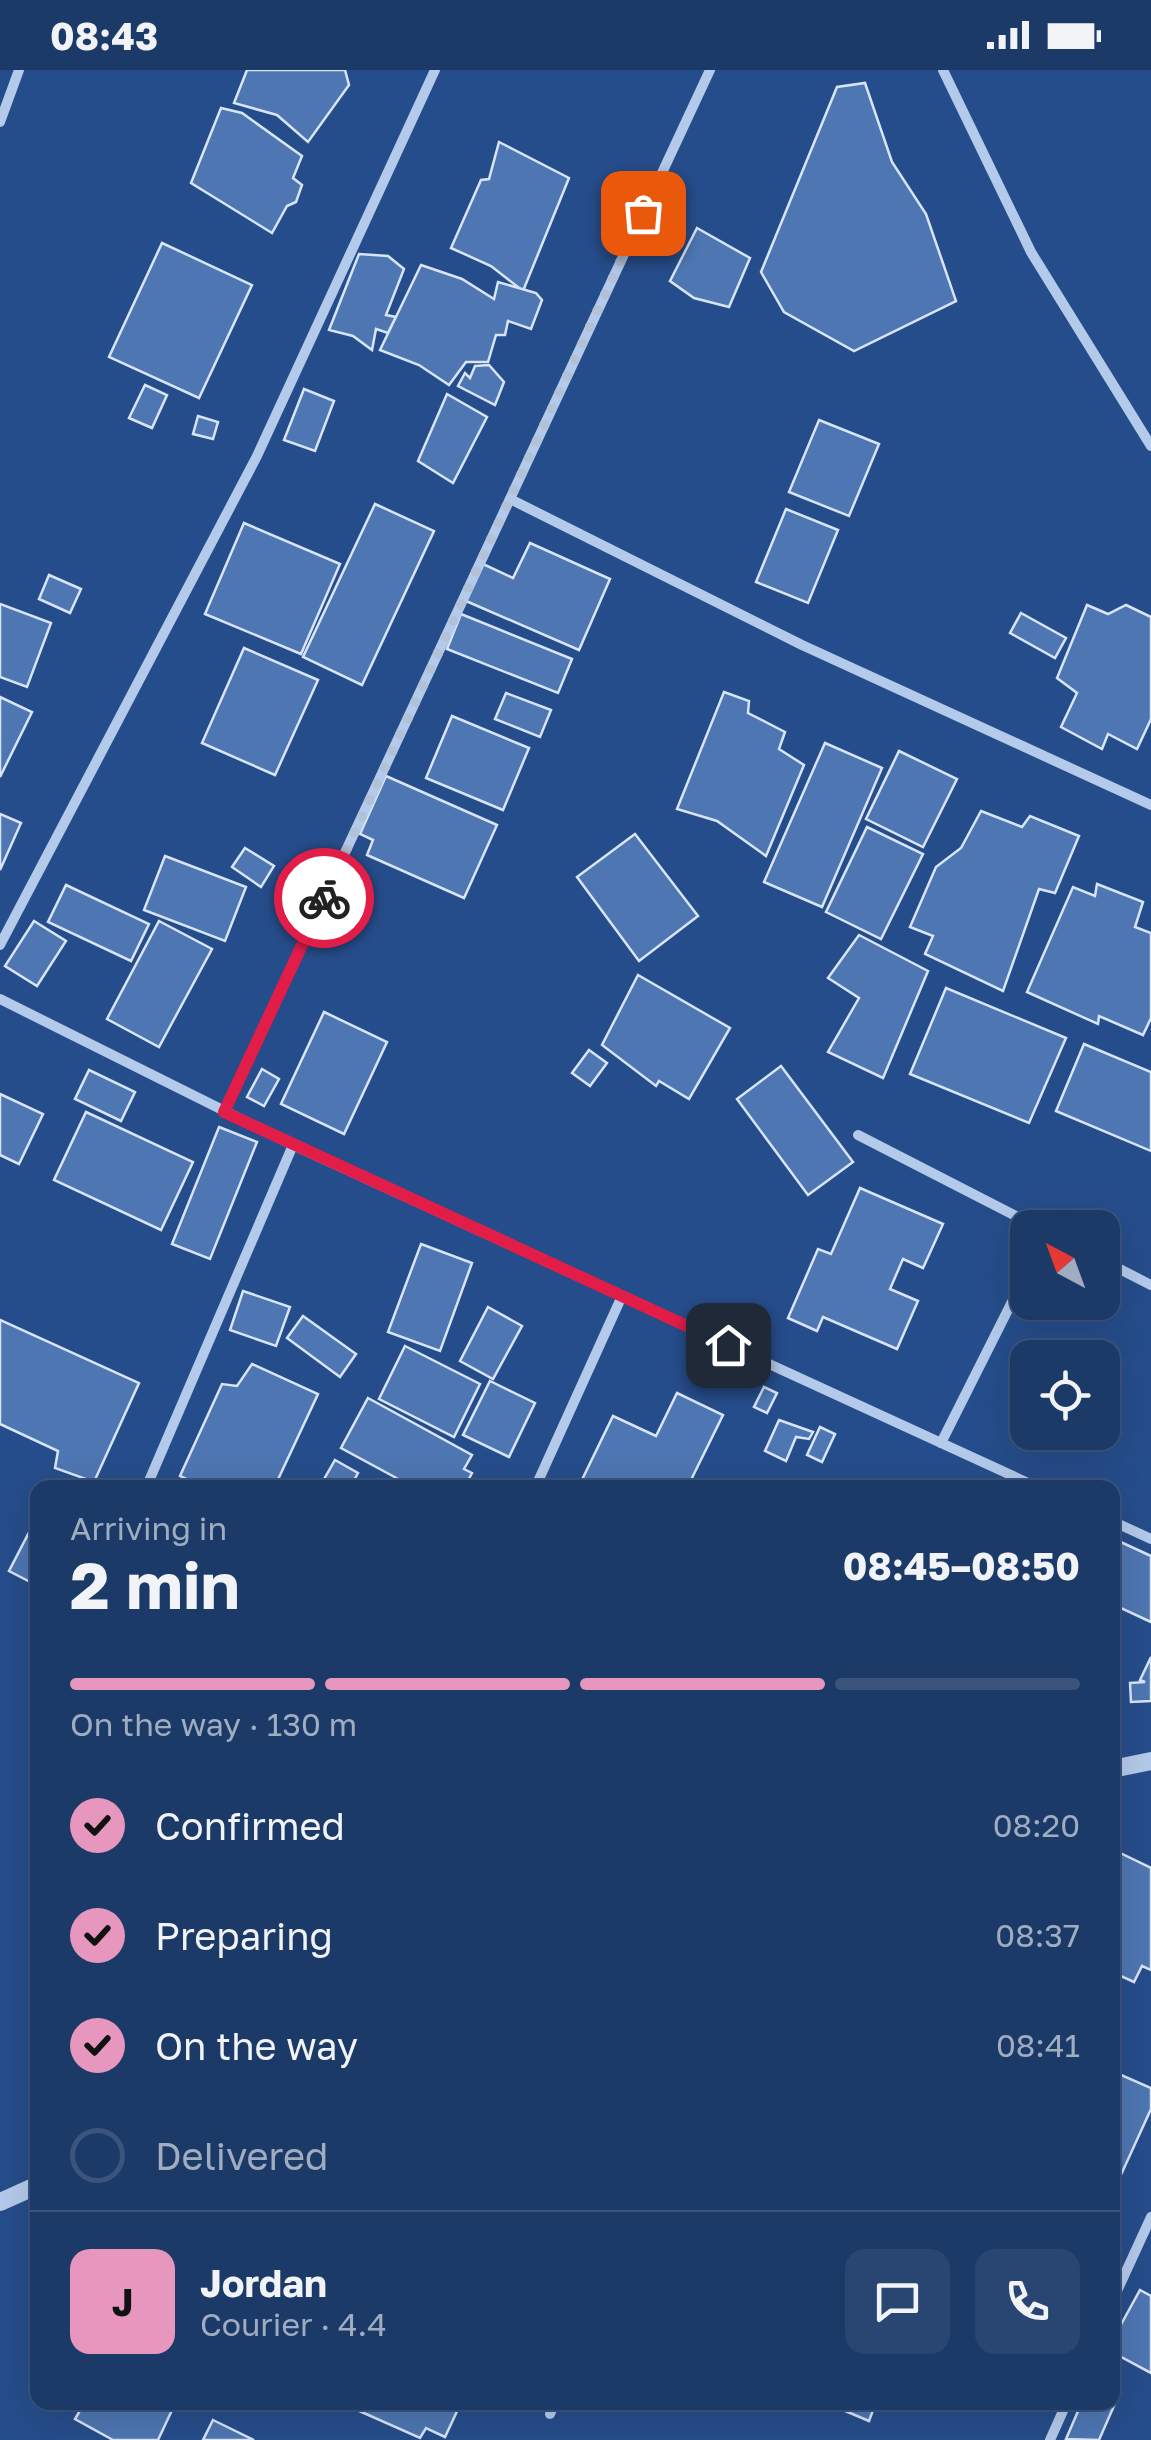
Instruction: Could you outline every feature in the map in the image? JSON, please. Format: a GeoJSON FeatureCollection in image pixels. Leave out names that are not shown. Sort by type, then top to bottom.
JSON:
{"type":"FeatureCollection","features":[{"type":"Feature","properties":{"kind":"street"},"geometry":{"type":"LineString","coordinates":[[0,122],[20,70]]}},
{"type":"Feature","properties":{"kind":"street"},"geometry":{"type":"LineString","coordinates":[[0,945],[256,456],[435,70]]}},
{"type":"Feature","properties":{"kind":"street"},"geometry":{"type":"LineString","coordinates":[[224,1112],[710,70]]}},
{"type":"Feature","properties":{"kind":"street"},"geometry":{"type":"LineString","coordinates":[[943,70],[1030,252],[1151,446]]}},
{"type":"Feature","properties":{"kind":"street"},"geometry":{"type":"LineString","coordinates":[[510,498],[802,645],[1151,805]]}},
{"type":"Feature","properties":{"kind":"street"},"geometry":{"type":"LineString","coordinates":[[0,999],[293,1145],[1021,1480]]}},
{"type":"Feature","properties":{"kind":"street"},"geometry":{"type":"LineString","coordinates":[[858,1135],[1010,1213]]}},
{"type":"Feature","properties":{"kind":"street"},"geometry":{"type":"LineString","coordinates":[[149,1480],[293,1145]]}},
{"type":"Feature","properties":{"kind":"street"},"geometry":{"type":"LineString","coordinates":[[1120,1269],[1151,1285]]}},
{"type":"Feature","properties":{"kind":"street"},"geometry":{"type":"LineString","coordinates":[[539,1480],[622,1296]]}},
{"type":"Feature","properties":{"kind":"street"},"geometry":{"type":"LineString","coordinates":[[940,1443],[1010,1305]]}},
{"type":"Feature","properties":{"kind":"street"},"geometry":{"type":"LineString","coordinates":[[1120,1525],[1151,1539]]}},
{"type":"Feature","properties":{"kind":"street"},"geometry":{"type":"LineString","coordinates":[[1120,1767],[1151,1760]]}},
{"type":"Feature","properties":{"kind":"street"},"geometry":{"type":"LineString","coordinates":[[0,2202],[30,2188]]}},
{"type":"Feature","properties":{"kind":"street"},"geometry":{"type":"LineString","coordinates":[[1120,2285],[1151,2217]]}},
{"type":"Feature","properties":{"kind":"street"},"geometry":{"type":"LineString","coordinates":[[1050,2440],[1063,2410]]}},
{"type":"Feature","properties":{"kind":"building"},"geometry":{"type":"Polygon","coordinates":[[[247,70],[345,70],[349,85],[308,142],[277,115],[234,103],[247,70]]]}},
{"type":"Feature","properties":{"kind":"building"},"geometry":{"type":"Polygon","coordinates":[[[865,83],[892,162],[926,214],[956,301],[854,351],[784,312],[761,272],[837,87],[865,83]]]}},
{"type":"Feature","properties":{"kind":"building"},"geometry":{"type":"Polygon","coordinates":[[[221,108],[242,113],[302,156],[293,178],[302,185],[296,202],[287,206],[272,233],[191,183],[221,108]]]}},
{"type":"Feature","properties":{"kind":"building"},"geometry":{"type":"Polygon","coordinates":[[[499,142],[569,178],[523,291],[491,266],[451,248],[481,180],[489,179],[499,142]]]}},
{"type":"Feature","properties":{"kind":"building"},"geometry":{"type":"Polygon","coordinates":[[[697,228],[750,258],[729,307],[694,298],[670,281],[697,228]]]}},
{"type":"Feature","properties":{"kind":"building"},"geometry":{"type":"Polygon","coordinates":[[[162,243],[252,285],[199,398],[109,357],[162,243]]]}},
{"type":"Feature","properties":{"kind":"building"},"geometry":{"type":"Polygon","coordinates":[[[359,254],[388,256],[404,269],[386,315],[396,317],[388,333],[376,329],[372,350],[353,336],[329,330],[359,254]]]}},
{"type":"Feature","properties":{"kind":"building"},"geometry":{"type":"Polygon","coordinates":[[[421,265],[462,279],[494,299],[498,282],[536,293],[542,300],[531,329],[508,321],[505,335],[496,335],[488,362],[466,362],[449,385],[419,365],[380,350],[421,265]]]}},
{"type":"Feature","properties":{"kind":"building"},"geometry":{"type":"Polygon","coordinates":[[[489,365],[504,382],[495,405],[458,386],[465,373],[470,378],[475,366],[489,365]]]}},
{"type":"Feature","properties":{"kind":"building"},"geometry":{"type":"Polygon","coordinates":[[[145,385],[167,395],[152,428],[129,418],[145,385]]]}},
{"type":"Feature","properties":{"kind":"building"},"geometry":{"type":"Polygon","coordinates":[[[304,389],[334,401],[315,451],[284,440],[304,389]]]}},
{"type":"Feature","properties":{"kind":"building"},"geometry":{"type":"Polygon","coordinates":[[[447,394],[487,417],[453,483],[418,461],[447,394]]]}},
{"type":"Feature","properties":{"kind":"building"},"geometry":{"type":"Polygon","coordinates":[[[198,416],[218,422],[213,439],[193,434],[198,416]]]}},
{"type":"Feature","properties":{"kind":"building"},"geometry":{"type":"Polygon","coordinates":[[[819,420],[879,444],[849,516],[789,492],[819,420]]]}},
{"type":"Feature","properties":{"kind":"building"},"geometry":{"type":"Polygon","coordinates":[[[375,504],[434,531],[362,685],[303,657],[375,504]]]}},
{"type":"Feature","properties":{"kind":"building"},"geometry":{"type":"Polygon","coordinates":[[[786,509],[838,530],[808,603],[756,582],[786,509]]]}},
{"type":"Feature","properties":{"kind":"building"},"geometry":{"type":"Polygon","coordinates":[[[244,523],[340,564],[301,654],[205,614],[244,523]]]}},
{"type":"Feature","properties":{"kind":"building"},"geometry":{"type":"Polygon","coordinates":[[[530,543],[610,579],[579,650],[466,601],[483,564],[513,578],[530,543]]]}},
{"type":"Feature","properties":{"kind":"building"},"geometry":{"type":"Polygon","coordinates":[[[49,575],[81,589],[70,613],[39,599],[49,575]]]}},
{"type":"Feature","properties":{"kind":"building"},"geometry":{"type":"Polygon","coordinates":[[[0,604],[51,623],[27,687],[0,677],[0,604]]]}},
{"type":"Feature","properties":{"kind":"building"},"geometry":{"type":"Polygon","coordinates":[[[1087,605],[1108,614],[1126,605],[1151,617],[1151,719],[1137,749],[1108,734],[1102,749],[1061,727],[1077,693],[1057,678],[1087,605]]]}},
{"type":"Feature","properties":{"kind":"building"},"geometry":{"type":"Polygon","coordinates":[[[1021,613],[1066,638],[1055,658],[1010,633],[1021,613]]]}},
{"type":"Feature","properties":{"kind":"building"},"geometry":{"type":"Polygon","coordinates":[[[461,614],[572,659],[558,693],[447,649],[461,614]]]}},
{"type":"Feature","properties":{"kind":"building"},"geometry":{"type":"Polygon","coordinates":[[[244,648],[318,680],[275,775],[202,743],[244,648]]]}},
{"type":"Feature","properties":{"kind":"building"},"geometry":{"type":"Polygon","coordinates":[[[724,692],[749,701],[748,713],[785,732],[779,749],[804,765],[766,856],[717,821],[677,809],[724,692]]]}},
{"type":"Feature","properties":{"kind":"building"},"geometry":{"type":"Polygon","coordinates":[[[506,693],[551,710],[540,737],[495,719],[506,693]]]}},
{"type":"Feature","properties":{"kind":"building"},"geometry":{"type":"Polygon","coordinates":[[[0,697],[32,712],[0,777],[0,697]]]}},
{"type":"Feature","properties":{"kind":"building"},"geometry":{"type":"Polygon","coordinates":[[[452,716],[529,748],[503,810],[426,778],[452,716]]]}},
{"type":"Feature","properties":{"kind":"building"},"geometry":{"type":"Polygon","coordinates":[[[825,743],[882,768],[822,907],[764,882],[825,743]]]}},
{"type":"Feature","properties":{"kind":"building"},"geometry":{"type":"Polygon","coordinates":[[[899,751],[957,779],[923,847],[866,819],[899,751]]]}},
{"type":"Feature","properties":{"kind":"building"},"geometry":{"type":"Polygon","coordinates":[[[386,776],[497,825],[464,898],[367,855],[373,840],[360,834],[386,776]]]}},
{"type":"Feature","properties":{"kind":"building"},"geometry":{"type":"Polygon","coordinates":[[[981,811],[1022,827],[1030,816],[1079,836],[1055,893],[1039,889],[1003,991],[925,954],[933,936],[910,927],[936,867],[961,848],[981,811]]]}},
{"type":"Feature","properties":{"kind":"building"},"geometry":{"type":"Polygon","coordinates":[[[0,814],[21,823],[0,870],[0,814]]]}},
{"type":"Feature","properties":{"kind":"building"},"geometry":{"type":"Polygon","coordinates":[[[867,827],[923,854],[881,939],[826,912],[867,827]]]}},
{"type":"Feature","properties":{"kind":"building"},"geometry":{"type":"Polygon","coordinates":[[[635,834],[698,916],[639,961],[577,877],[635,834]]]}},
{"type":"Feature","properties":{"kind":"building"},"geometry":{"type":"Polygon","coordinates":[[[245,848],[274,866],[261,887],[232,867],[245,848]]]}},
{"type":"Feature","properties":{"kind":"building"},"geometry":{"type":"Polygon","coordinates":[[[165,856],[246,887],[225,941],[144,910],[165,856]]]}},
{"type":"Feature","properties":{"kind":"building"},"geometry":{"type":"Polygon","coordinates":[[[1097,884],[1143,902],[1135,927],[1151,933],[1151,1018],[1143,1035],[1099,1016],[1098,1024],[1027,992],[1073,887],[1095,896],[1097,884]]]}},
{"type":"Feature","properties":{"kind":"building"},"geometry":{"type":"Polygon","coordinates":[[[66,885],[149,924],[131,961],[48,922],[66,885]]]}},
{"type":"Feature","properties":{"kind":"building"},"geometry":{"type":"Polygon","coordinates":[[[34,921],[66,941],[37,986],[5,966],[34,921]]]}},
{"type":"Feature","properties":{"kind":"building"},"geometry":{"type":"Polygon","coordinates":[[[159,921],[212,949],[159,1047],[107,1019],[159,921]]]}},
{"type":"Feature","properties":{"kind":"building"},"geometry":{"type":"Polygon","coordinates":[[[859,935],[928,971],[883,1078],[828,1052],[859,998],[828,978],[859,935]]]}},
{"type":"Feature","properties":{"kind":"building"},"geometry":{"type":"Polygon","coordinates":[[[638,975],[730,1028],[689,1099],[659,1081],[656,1086],[602,1045],[638,975]]]}},
{"type":"Feature","properties":{"kind":"building"},"geometry":{"type":"Polygon","coordinates":[[[946,988],[1066,1038],[1029,1123],[910,1074],[946,988]]]}},
{"type":"Feature","properties":{"kind":"building"},"geometry":{"type":"Polygon","coordinates":[[[324,1012],[387,1042],[344,1134],[281,1104],[324,1012]]]}},
{"type":"Feature","properties":{"kind":"building"},"geometry":{"type":"Polygon","coordinates":[[[1084,1044],[1151,1072],[1151,1151],[1056,1111],[1084,1044]]]}},
{"type":"Feature","properties":{"kind":"building"},"geometry":{"type":"Polygon","coordinates":[[[589,1050],[607,1063],[590,1086],[572,1073],[589,1050]]]}},
{"type":"Feature","properties":{"kind":"building"},"geometry":{"type":"Polygon","coordinates":[[[781,1066],[853,1162],[808,1195],[737,1099],[781,1066]]]}},
{"type":"Feature","properties":{"kind":"building"},"geometry":{"type":"Polygon","coordinates":[[[262,1069],[279,1079],[264,1106],[247,1097],[262,1069]]]}},
{"type":"Feature","properties":{"kind":"building"},"geometry":{"type":"Polygon","coordinates":[[[89,1070],[135,1092],[121,1121],[75,1099],[89,1070]]]}},
{"type":"Feature","properties":{"kind":"building"},"geometry":{"type":"Polygon","coordinates":[[[0,1094],[43,1114],[19,1164],[0,1155],[0,1094]]]}},
{"type":"Feature","properties":{"kind":"building"},"geometry":{"type":"Polygon","coordinates":[[[86,1112],[193,1162],[161,1230],[54,1180],[86,1112]]]}},
{"type":"Feature","properties":{"kind":"building"},"geometry":{"type":"Polygon","coordinates":[[[219,1127],[257,1142],[210,1259],[172,1244],[219,1127]]]}},
{"type":"Feature","properties":{"kind":"building"},"geometry":{"type":"Polygon","coordinates":[[[860,1188],[943,1224],[923,1268],[903,1259],[890,1289],[918,1301],[897,1349],[823,1317],[817,1331],[788,1318],[818,1249],[831,1254],[860,1188]]]}},
{"type":"Feature","properties":{"kind":"building"},"geometry":{"type":"Polygon","coordinates":[[[421,1244],[472,1263],[440,1351],[388,1332],[421,1244]]]}},
{"type":"Feature","properties":{"kind":"building"},"geometry":{"type":"Polygon","coordinates":[[[243,1291],[290,1307],[276,1346],[230,1330],[243,1291]]]}},
{"type":"Feature","properties":{"kind":"building"},"geometry":{"type":"Polygon","coordinates":[[[488,1307],[522,1326],[493,1379],[460,1361],[488,1307]]]}},
{"type":"Feature","properties":{"kind":"building"},"geometry":{"type":"Polygon","coordinates":[[[303,1316],[356,1354],[340,1377],[287,1338],[303,1316]]]}},
{"type":"Feature","properties":{"kind":"building"},"geometry":{"type":"Polygon","coordinates":[[[0,1320],[139,1383],[95,1480],[55,1468],[58,1451],[0,1424],[0,1320]]]}},
{"type":"Feature","properties":{"kind":"building"},"geometry":{"type":"Polygon","coordinates":[[[405,1346],[480,1384],[454,1437],[379,1399],[405,1346]]]}},
{"type":"Feature","properties":{"kind":"building"},"geometry":{"type":"Polygon","coordinates":[[[252,1364],[318,1394],[278,1480],[188,1480],[180,1476],[222,1384],[237,1386],[252,1364]]]}},
{"type":"Feature","properties":{"kind":"building"},"geometry":{"type":"Polygon","coordinates":[[[490,1381],[535,1403],[509,1457],[463,1435],[490,1381]]]}},
{"type":"Feature","properties":{"kind":"building"},"geometry":{"type":"Polygon","coordinates":[[[764,1387],[777,1393],[767,1413],[754,1407],[764,1387]]]}},
{"type":"Feature","properties":{"kind":"building"},"geometry":{"type":"Polygon","coordinates":[[[677,1393],[723,1415],[691,1480],[582,1480],[613,1416],[656,1436],[677,1393]]]}},
{"type":"Feature","properties":{"kind":"building"},"geometry":{"type":"Polygon","coordinates":[[[368,1398],[472,1455],[464,1469],[472,1473],[468,1480],[400,1480],[341,1448],[368,1398]]]}},
{"type":"Feature","properties":{"kind":"building"},"geometry":{"type":"Polygon","coordinates":[[[779,1420],[813,1432],[809,1439],[796,1437],[786,1461],[765,1451],[779,1420]]]}},
{"type":"Feature","properties":{"kind":"building"},"geometry":{"type":"Polygon","coordinates":[[[820,1427],[835,1434],[822,1462],[807,1455],[820,1427]]]}},
{"type":"Feature","properties":{"kind":"building"},"geometry":{"type":"Polygon","coordinates":[[[335,1460],[358,1473],[354,1480],[324,1480],[335,1460]]]}},
{"type":"Feature","properties":{"kind":"building"},"geometry":{"type":"Polygon","coordinates":[[[30,1530],[30,1582],[9,1571],[30,1530]]]}},
{"type":"Feature","properties":{"kind":"building"},"geometry":{"type":"Polygon","coordinates":[[[1120,1542],[1151,1556],[1151,1622],[1120,1608],[1120,1542]]]}},
{"type":"Feature","properties":{"kind":"building"},"geometry":{"type":"Polygon","coordinates":[[[1151,1657],[1151,1701],[1131,1702],[1130,1683],[1145,1682],[1140,1680],[1151,1657]]]}},
{"type":"Feature","properties":{"kind":"building"},"geometry":{"type":"Polygon","coordinates":[[[1120,1853],[1151,1868],[1151,1970],[1142,1966],[1134,1982],[1120,1976],[1120,1853]]]}},
{"type":"Feature","properties":{"kind":"building"},"geometry":{"type":"Polygon","coordinates":[[[1120,2074],[1151,2088],[1151,2109],[1120,2177],[1120,2074]]]}},
{"type":"Feature","properties":{"kind":"building"},"geometry":{"type":"Polygon","coordinates":[[[1140,2290],[1151,2296],[1151,2373],[1120,2356],[1120,2326],[1140,2290]]]}},
{"type":"Feature","properties":{"kind":"building"},"geometry":{"type":"Polygon","coordinates":[[[80,2410],[172,2410],[158,2440],[113,2440],[75,2419],[80,2410]]]}},
{"type":"Feature","properties":{"kind":"building"},"geometry":{"type":"Polygon","coordinates":[[[357,2410],[458,2410],[445,2437],[426,2428],[420,2438],[357,2410]]]}},
{"type":"Feature","properties":{"kind":"building"},"geometry":{"type":"Polygon","coordinates":[[[843,2410],[873,2410],[869,2421],[843,2410]]]}},
{"type":"Feature","properties":{"kind":"building"},"geometry":{"type":"Polygon","coordinates":[[[1079,2410],[1112,2410],[1099,2440],[1066,2439],[1079,2410]]]}},
{"type":"Feature","properties":{"kind":"building"},"geometry":{"type":"Polygon","coordinates":[[[213,2420],[254,2440],[203,2440],[213,2420]]]}},
{"type":"Feature","properties":{"kind":"way so far"},"geometry":{"type":"LineString","coordinates":[[324,898],[643,213]]}},
{"type":"Feature","properties":{"kind":"route"},"geometry":{"type":"LineString","coordinates":[[324,898],[224,1112],[728,1345]]}}]}
